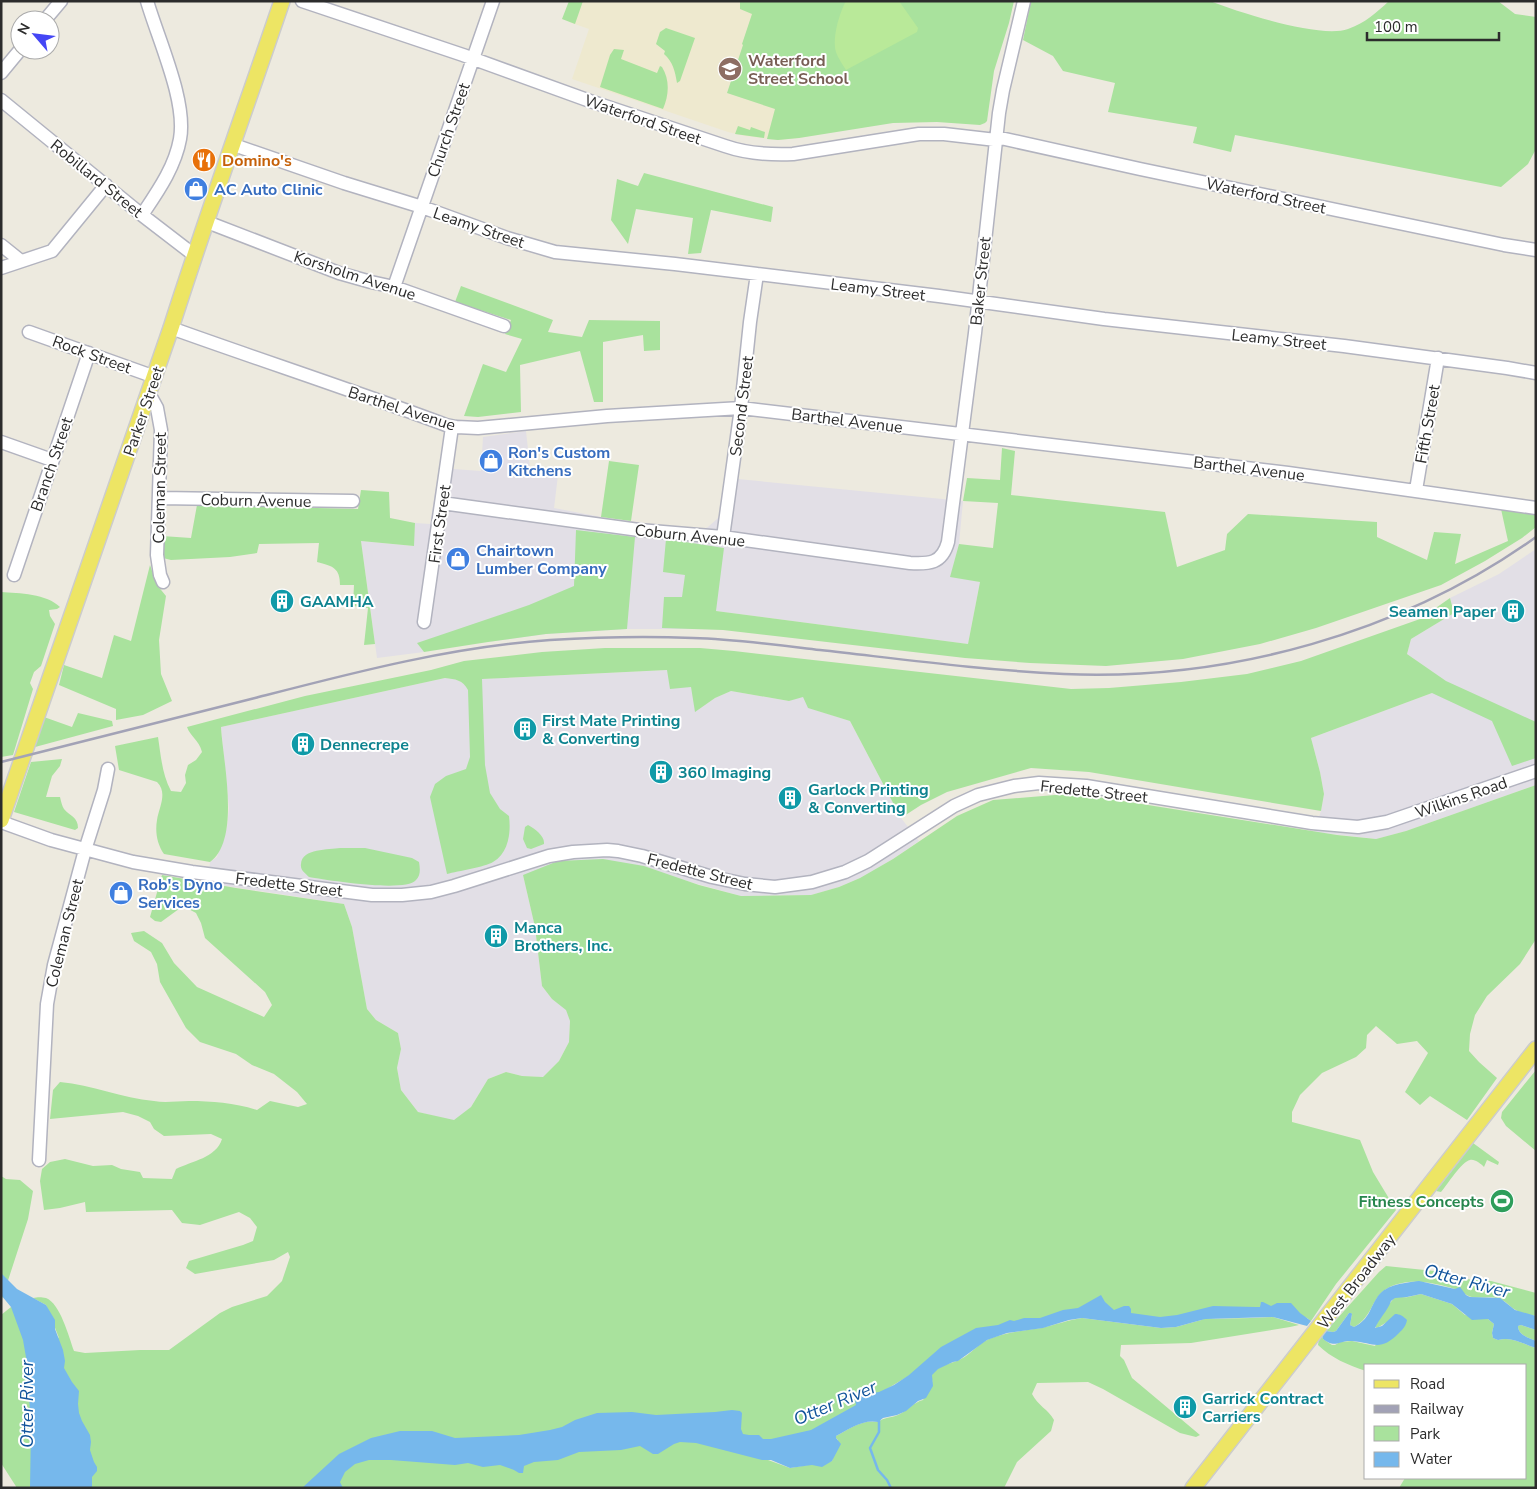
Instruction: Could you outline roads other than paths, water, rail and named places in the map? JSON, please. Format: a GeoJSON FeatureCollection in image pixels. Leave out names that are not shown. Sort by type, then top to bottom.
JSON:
{"type":"FeatureCollection","features":[{"type":"Feature","properties":{"kind":"main road","name":"Parker Street"},"geometry":{"type":"LineString","coordinates":[[1,821],[155,377],[194,255],[234,145],[282,1]]}},
{"type":"Feature","properties":{"kind":"main road","name":"West Broadway"},"geometry":{"type":"LineString","coordinates":[[1193,1488],[1536,1049]]}},
{"type":"Feature","properties":{"kind":"street"},"geometry":{"type":"LineString","coordinates":[[142,215],[171,167],[178,148],[181,129],[178,101],[147,1]]}},
{"type":"Feature","properties":{"kind":"street","name":"Waterford Street"},"geometry":{"type":"LineString","coordinates":[[302,1],[473,58],[590,101],[747,152],[774,155],[793,154],[919,134],[944,134],[996,139],[1536,250]]}},
{"type":"Feature","properties":{"kind":"street","name":"Church Street"},"geometry":{"type":"LineString","coordinates":[[394,286],[493,1]]}},
{"type":"Feature","properties":{"kind":"street","name":"Baker Street"},"geometry":{"type":"LineString","coordinates":[[937,560],[944,553],[948,542],[996,139],[1003,90],[1024,1]]}},
{"type":"Feature","properties":{"kind":"street"},"geometry":{"type":"LineString","coordinates":[[1,73],[12,60]]}},
{"type":"Feature","properties":{"kind":"street","name":"Robillard Street"},"geometry":{"type":"LineString","coordinates":[[1,100],[194,255]]}},
{"type":"Feature","properties":{"kind":"street","name":"Leamy Street"},"geometry":{"type":"LineString","coordinates":[[234,145],[344,183],[422,207],[507,238],[556,252],[757,274],[978,301],[1104,319],[1344,346],[1536,373]]}},
{"type":"Feature","properties":{"kind":"street"},"geometry":{"type":"LineString","coordinates":[[1,268],[52,251],[106,185]]}},
{"type":"Feature","properties":{"kind":"street","name":"Korsholm Avenue"},"geometry":{"type":"LineString","coordinates":[[207,222],[339,273],[394,286],[504,326]]}},
{"type":"Feature","properties":{"kind":"street"},"geometry":{"type":"LineString","coordinates":[[1,245],[21,261]]}},
{"type":"Feature","properties":{"kind":"street","name":"Second Street"},"geometry":{"type":"LineString","coordinates":[[724,537],[742,408],[750,322],[757,274]]}},
{"type":"Feature","properties":{"kind":"street","name":"Barthel Avenue"},"geometry":{"type":"LineString","coordinates":[[171,328],[452,427],[478,428],[607,416],[742,408],[1288,473],[1536,508]]}},
{"type":"Feature","properties":{"kind":"street","name":"Rock Street"},"geometry":{"type":"LineString","coordinates":[[29,332],[155,377]]}},
{"type":"Feature","properties":{"kind":"street","name":"Branch Street"},"geometry":{"type":"LineString","coordinates":[[14,575],[89,353]]}},
{"type":"Feature","properties":{"kind":"street","name":"Fifth Street"},"geometry":{"type":"LineString","coordinates":[[1416,490],[1438,358]]}},
{"type":"Feature","properties":{"kind":"street","name":"Coleman Street"},"geometry":{"type":"LineString","coordinates":[[148,396],[154,401],[159,417],[161,444],[157,555],[163,582]]}},
{"type":"Feature","properties":{"kind":"street","name":"First Street"},"geometry":{"type":"LineString","coordinates":[[424,622],[452,427]]}},
{"type":"Feature","properties":{"kind":"street"},"geometry":{"type":"LineString","coordinates":[[1,442],[52,460]]}},
{"type":"Feature","properties":{"kind":"street","name":"Coburn Avenue"},"geometry":{"type":"LineString","coordinates":[[160,498],[353,501]]}},
{"type":"Feature","properties":{"kind":"street","name":"Coburn Avenue"},"geometry":{"type":"LineString","coordinates":[[442,503],[639,530],[724,537],[910,563],[926,564],[937,560]]}},
{"type":"Feature","properties":{"kind":"street","name":"Coleman Street"},"geometry":{"type":"LineString","coordinates":[[39,1160],[47,1004],[50,980],[85,850],[104,790],[108,769]]}},
{"type":"Feature","properties":{"kind":"street","name":"Wilkins Road"},"geometry":{"type":"LineString","coordinates":[[1386,822],[1536,771]]}},
{"type":"Feature","properties":{"kind":"street","name":"Fredette Street"},"geometry":{"type":"LineString","coordinates":[[1,821],[51,840],[133,862],[192,872],[392,896],[445,889],[549,856],[596,851],[618,851],[634,854],[712,877],[745,884],[775,887],[807,883],[833,876],[868,861],[931,819],[966,800],[989,791],[1026,784],[1086,786],[1334,826],[1364,827],[1386,822]]}},
{"type":"Feature","properties":{"kind":"water"},"geometry":{"type":"Polygon","coordinates":[[[1,1273],[17,1289],[46,1305],[55,1320],[55,1329],[63,1350],[64,1368],[79,1391],[79,1413],[90,1435],[90,1450],[97,1467],[97,1471],[92,1477],[92,1488],[30,1488],[31,1427],[27,1363],[23,1340],[11,1307],[1,1295],[1,1273]]]}},
{"type":"Feature","properties":{"kind":"water"},"geometry":{"type":"Polygon","coordinates":[[[1419,1281],[1455,1289],[1460,1287],[1470,1297],[1500,1298],[1515,1310],[1536,1316],[1536,1330],[1521,1325],[1518,1326],[1518,1329],[1522,1334],[1536,1341],[1536,1348],[1513,1340],[1493,1338],[1494,1324],[1488,1319],[1472,1320],[1452,1304],[1421,1294],[1395,1298],[1391,1301],[1375,1328],[1382,1326],[1395,1314],[1407,1320],[1402,1330],[1387,1343],[1377,1345],[1347,1341],[1334,1344],[1323,1339],[1322,1335],[1326,1331],[1336,1331],[1349,1313],[1352,1314],[1350,1325],[1354,1327],[1363,1321],[1378,1296],[1386,1289],[1419,1281]]]}},
{"type":"Feature","properties":{"kind":"water"},"geometry":{"type":"Polygon","coordinates":[[[1101,1295],[1105,1302],[1114,1310],[1129,1306],[1131,1313],[1160,1317],[1213,1306],[1260,1307],[1261,1302],[1271,1306],[1277,1303],[1291,1303],[1311,1321],[1307,1326],[1273,1317],[1205,1319],[1176,1327],[1161,1328],[1082,1318],[1043,1328],[1007,1333],[987,1340],[958,1361],[938,1369],[932,1375],[933,1386],[926,1398],[918,1401],[906,1411],[883,1418],[878,1422],[862,1423],[836,1436],[841,1444],[832,1461],[822,1467],[812,1465],[790,1468],[771,1460],[762,1460],[696,1443],[680,1442],[658,1454],[653,1454],[640,1446],[621,1450],[579,1452],[558,1460],[534,1462],[524,1466],[523,1473],[500,1465],[483,1467],[468,1463],[455,1465],[369,1460],[355,1464],[345,1472],[340,1482],[343,1488],[302,1488],[339,1454],[371,1438],[400,1431],[432,1431],[455,1438],[519,1435],[562,1427],[575,1420],[597,1413],[632,1412],[656,1415],[732,1410],[742,1413],[741,1429],[743,1434],[759,1435],[763,1439],[771,1439],[811,1430],[856,1405],[856,1394],[861,1392],[867,1394],[879,1392],[894,1385],[909,1375],[941,1347],[976,1328],[998,1325],[1010,1320],[1040,1318],[1063,1310],[1078,1308],[1101,1295]]]}},
{"type":"Feature","properties":{"kind":"waterway"},"geometry":{"type":"LineString","coordinates":[[879,1418],[879,1432],[870,1448],[878,1470],[891,1488]]}},
{"type":"Feature","properties":{"kind":"railway"},"geometry":{"type":"LineString","coordinates":[[1,762],[401,662],[475,648],[550,640],[675,637],[756,642],[972,667],[1064,674],[1126,674],[1189,669],[1251,659],[1312,644],[1371,624],[1429,600],[1484,571],[1536,537]]}},
{"type":"Feature","properties":{"kind":"place","name":"Waterford Street School"},"geometry":{"type":"Point","coordinates":[730,69]}},
{"type":"Feature","properties":{"kind":"place","name":"Domino's"},"geometry":{"type":"Point","coordinates":[204,160]}},
{"type":"Feature","properties":{"kind":"place","name":"AC Auto Clinic"},"geometry":{"type":"Point","coordinates":[196,189]}},
{"type":"Feature","properties":{"kind":"place","name":"Ron's Custom Kitchens"},"geometry":{"type":"Point","coordinates":[491,461]}},
{"type":"Feature","properties":{"kind":"place","name":"Chairtown Lumber Company"},"geometry":{"type":"Point","coordinates":[458,559]}},
{"type":"Feature","properties":{"kind":"place","name":"GAAMHA"},"geometry":{"type":"Point","coordinates":[282,601]}},
{"type":"Feature","properties":{"kind":"place","name":"Seamen Paper"},"geometry":{"type":"Point","coordinates":[1513,611]}},
{"type":"Feature","properties":{"kind":"place","name":"First Mate Printing & Converting"},"geometry":{"type":"Point","coordinates":[525,729]}},
{"type":"Feature","properties":{"kind":"place","name":"Dennecrepe"},"geometry":{"type":"Point","coordinates":[303,744]}},
{"type":"Feature","properties":{"kind":"place","name":"360 Imaging"},"geometry":{"type":"Point","coordinates":[661,772]}},
{"type":"Feature","properties":{"kind":"place","name":"Garlock Printing & Converting"},"geometry":{"type":"Point","coordinates":[790,798]}},
{"type":"Feature","properties":{"kind":"place","name":"Rob's Dyno Services"},"geometry":{"type":"Point","coordinates":[121,893]}},
{"type":"Feature","properties":{"kind":"place","name":"Manca Brothers, Inc."},"geometry":{"type":"Point","coordinates":[496,936]}},
{"type":"Feature","properties":{"kind":"place","name":"Fitness Concepts"},"geometry":{"type":"Point","coordinates":[1502,1201]}},
{"type":"Feature","properties":{"kind":"place","name":"Garrick Contract Carriers"},"geometry":{"type":"Point","coordinates":[1185,1407]}},
{"type":"Feature","properties":{"kind":"water label","name":"Otter River"},"geometry":{"type":"Point","coordinates":[1467,1281]}},
{"type":"Feature","properties":{"kind":"water label","name":"Otter River"},"geometry":{"type":"Point","coordinates":[835,1403]}},
{"type":"Feature","properties":{"kind":"water label","name":"Otter River"},"geometry":{"type":"Point","coordinates":[27,1404]}}]}
